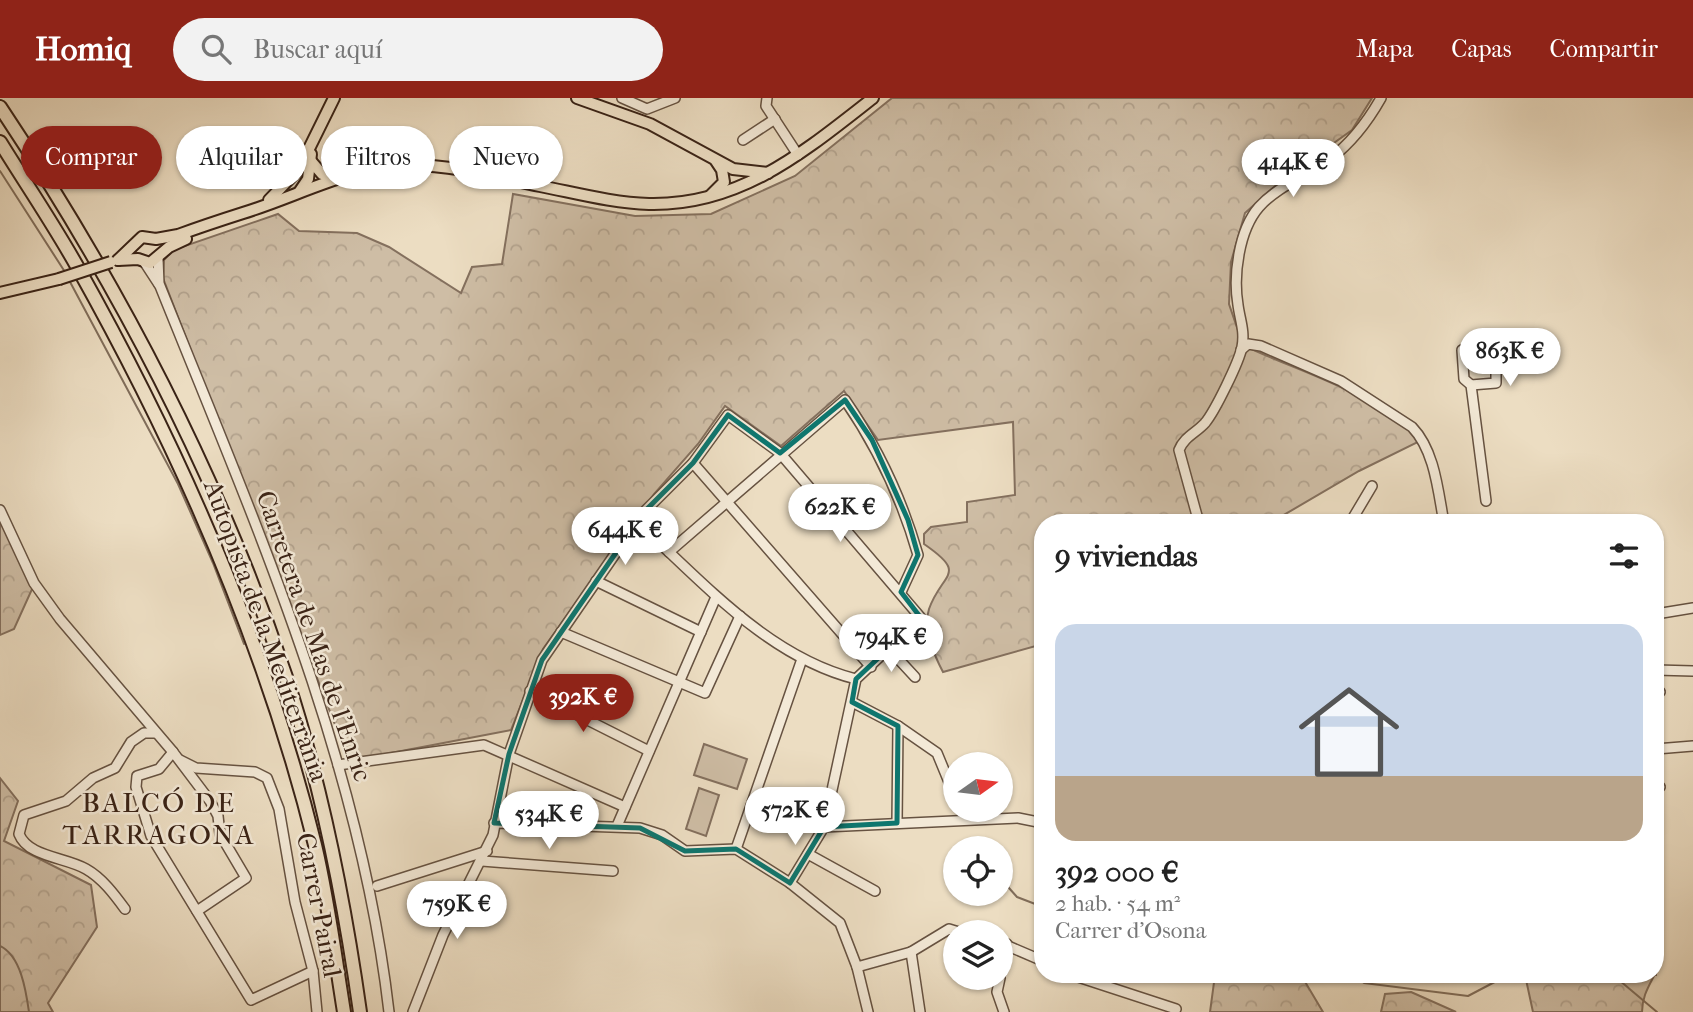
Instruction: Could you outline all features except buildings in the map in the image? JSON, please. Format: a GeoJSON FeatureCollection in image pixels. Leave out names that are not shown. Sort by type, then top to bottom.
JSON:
{"type":"FeatureCollection","features":[{"type":"Feature","properties":{"kind":"highway","name":"Autopista de la Mediterrània"},"geometry":{"type":"LineString","coordinates":[[0,107],[136,332],[175,407],[234,540],[286,678],[309,758],[333,855],[360,1012]]}},
{"type":"Feature","properties":{"kind":"highway","name":"Autopista de la Mediterrània"},"geometry":{"type":"LineString","coordinates":[[0,142],[78,267],[161,425],[216,545],[291,758],[315,846],[344,1012]]}},
{"type":"Feature","properties":{"kind":"main road"},"geometry":{"type":"LineString","coordinates":[[263,205],[291,181],[313,144],[334,98]]}},
{"type":"Feature","properties":{"kind":"main road"},"geometry":{"type":"LineString","coordinates":[[435,167],[622,202],[671,204],[708,198],[732,180],[771,173],[873,98]]}},
{"type":"Feature","properties":{"kind":"main road"},"geometry":{"type":"LineString","coordinates":[[597,100],[716,161],[732,180]]}},
{"type":"Feature","properties":{"kind":"main road"},"geometry":{"type":"LineString","coordinates":[[300,192],[306,184],[313,144]]}},
{"type":"Feature","properties":{"kind":"main road"},"geometry":{"type":"LineString","coordinates":[[310,160],[321,173]]}},
{"type":"Feature","properties":{"kind":"main road"},"geometry":{"type":"LineString","coordinates":[[732,180],[771,173]]}},
{"type":"Feature","properties":{"kind":"main road"},"geometry":{"type":"LineString","coordinates":[[114,261],[142,237],[156,239],[178,235],[321,184]]}},
{"type":"Feature","properties":{"kind":"main road"},"geometry":{"type":"LineString","coordinates":[[0,293],[59,279],[114,261],[141,261],[160,256],[243,213]]}},
{"type":"Feature","properties":{"kind":"main road"},"geometry":{"type":"LineString","coordinates":[[156,239],[160,256]]}},
{"type":"Feature","properties":{"kind":"main road"},"geometry":{"type":"LineString","coordinates":[[135,244],[141,261]]}},
{"type":"Feature","properties":{"kind":"street"},"geometry":{"type":"LineString","coordinates":[[622,98],[646,109],[675,98]]}},
{"type":"Feature","properties":{"kind":"street"},"geometry":{"type":"LineString","coordinates":[[767,98],[766,106],[798,155]]}},
{"type":"Feature","properties":{"kind":"street"},"geometry":{"type":"LineString","coordinates":[[1197,514],[1179,450],[1187,437],[1207,421],[1241,350],[1244,328],[1238,305],[1236,273],[1244,240],[1258,208],[1286,184],[1329,159],[1355,135],[1381,98]]}},
{"type":"Feature","properties":{"kind":"street"},"geometry":{"type":"LineString","coordinates":[[743,141],[775,119]]}},
{"type":"Feature","properties":{"kind":"street"},"geometry":{"type":"LineString","coordinates":[[160,256],[160,286]]}},
{"type":"Feature","properties":{"kind":"street"},"geometry":{"type":"LineString","coordinates":[[141,261],[160,286]]}},
{"type":"Feature","properties":{"kind":"street","name":"Carretera de Mas de l'Enric"},"geometry":{"type":"LineString","coordinates":[[160,286],[233,465],[338,765],[368,888],[389,1012]]}},
{"type":"Feature","properties":{"kind":"street"},"geometry":{"type":"LineString","coordinates":[[1241,350],[1248,344],[1261,346],[1341,382],[1385,408],[1421,436],[1434,472],[1442,514]]}},
{"type":"Feature","properties":{"kind":"street"},"geometry":{"type":"LineString","coordinates":[[1471,385],[1496,383],[1496,348]]}},
{"type":"Feature","properties":{"kind":"street"},"geometry":{"type":"LineString","coordinates":[[1462,350],[1464,379],[1471,385],[1486,501]]}},
{"type":"Feature","properties":{"kind":"street"},"geometry":{"type":"LineString","coordinates":[[669,552],[780,453],[845,400],[872,440],[908,520],[918,555],[901,592]]}},
{"type":"Feature","properties":{"kind":"street"},"geometry":{"type":"LineString","coordinates":[[413,1012],[443,935],[487,851],[509,754],[542,660],[638,523],[664,490],[694,463],[728,415],[780,453],[921,618],[890,650],[856,679],[824,827],[790,883]]}},
{"type":"Feature","properties":{"kind":"street"},"geometry":{"type":"LineString","coordinates":[[694,463],[871,667]]}},
{"type":"Feature","properties":{"kind":"street"},"geometry":{"type":"LineString","coordinates":[[1356,514],[1373,486]]}},
{"type":"Feature","properties":{"kind":"street"},"geometry":{"type":"LineString","coordinates":[[0,510],[34,583],[60,619],[174,755],[210,801],[218,816],[220,834],[246,877],[197,911]]}},
{"type":"Feature","properties":{"kind":"street"},"geometry":{"type":"LineString","coordinates":[[638,523],[716,597],[740,616],[823,671],[856,679]]}},
{"type":"Feature","properties":{"kind":"street"},"geometry":{"type":"LineString","coordinates":[[596,581],[701,632]]}},
{"type":"Feature","properties":{"kind":"street"},"geometry":{"type":"LineString","coordinates":[[617,827],[716,597]]}},
{"type":"Feature","properties":{"kind":"street"},"geometry":{"type":"LineString","coordinates":[[1664,613],[1693,608]]}},
{"type":"Feature","properties":{"kind":"street"},"geometry":{"type":"LineString","coordinates":[[561,632],[705,693],[740,616]]}},
{"type":"Feature","properties":{"kind":"street"},"geometry":{"type":"LineString","coordinates":[[890,650],[915,677]]}},
{"type":"Feature","properties":{"kind":"street"},"geometry":{"type":"LineString","coordinates":[[736,849],[802,659]]}},
{"type":"Feature","properties":{"kind":"street"},"geometry":{"type":"LineString","coordinates":[[1664,670],[1693,671]]}},
{"type":"Feature","properties":{"kind":"street"},"geometry":{"type":"LineString","coordinates":[[530,691],[649,751]]}},
{"type":"Feature","properties":{"kind":"street"},"geometry":{"type":"LineString","coordinates":[[852,702],[898,726],[936,753],[943,769]]}},
{"type":"Feature","properties":{"kind":"street"},"geometry":{"type":"LineString","coordinates":[[897,824],[898,726]]}},
{"type":"Feature","properties":{"kind":"street"},"geometry":{"type":"LineString","coordinates":[[125,909],[109,888],[88,869],[28,848],[19,834],[23,815],[65,801],[93,778],[115,768],[131,741],[144,733],[156,733]]}},
{"type":"Feature","properties":{"kind":"street"},"geometry":{"type":"LineString","coordinates":[[338,765],[484,745],[625,807]]}},
{"type":"Feature","properties":{"kind":"street"},"geometry":{"type":"LineString","coordinates":[[1664,748],[1693,746]]}},
{"type":"Feature","properties":{"kind":"street"},"geometry":{"type":"LineString","coordinates":[[174,755],[159,769],[137,776],[136,787],[151,836],[251,1000],[313,971]]}},
{"type":"Feature","properties":{"kind":"street","name":"Carrer Pairal"},"geometry":{"type":"LineString","coordinates":[[174,755],[197,768],[255,772],[267,778],[279,808],[295,902],[313,971],[317,1012]]}},
{"type":"Feature","properties":{"kind":"street"},"geometry":{"type":"LineString","coordinates":[[1013,818],[1034,821]]}},
{"type":"Feature","properties":{"kind":"street"},"geometry":{"type":"LineString","coordinates":[[824,827],[943,822]]}},
{"type":"Feature","properties":{"kind":"street"},"geometry":{"type":"LineString","coordinates":[[494,823],[617,827],[662,835],[685,851],[736,849],[790,883],[840,923],[857,967],[868,1012]]}},
{"type":"Feature","properties":{"kind":"street"},"geometry":{"type":"LineString","coordinates":[[377,886],[487,851]]}},
{"type":"Feature","properties":{"kind":"street"},"geometry":{"type":"LineString","coordinates":[[808,854],[875,891]]}},
{"type":"Feature","properties":{"kind":"street"},"geometry":{"type":"LineString","coordinates":[[482,861],[613,871]]}},
{"type":"Feature","properties":{"kind":"street"},"geometry":{"type":"LineString","coordinates":[[857,967],[911,952],[943,933]]}},
{"type":"Feature","properties":{"kind":"street"},"geometry":{"type":"LineString","coordinates":[[1013,948],[1034,957]]}},
{"type":"Feature","properties":{"kind":"street"},"geometry":{"type":"LineString","coordinates":[[911,952],[920,1012]]}},
{"type":"Feature","properties":{"kind":"street"},"geometry":{"type":"LineString","coordinates":[[1096,983],[1176,1009]]}},
{"type":"Feature","properties":{"kind":"street"},"geometry":{"type":"LineString","coordinates":[[997,990],[1004,1012]]}},
{"type":"Feature","properties":{"kind":"highlighted area"},"geometry":{"type":"Polygon","coordinates":[[[845,400],[872,440],[908,520],[918,555],[901,592],[921,618],[856,679],[852,702],[898,726],[897,823],[824,827],[790,883],[736,849],[685,851],[640,828],[494,823],[509,754],[542,660],[644,512],[693,463],[728,415],[780,453],[845,400]]]}},
{"type":"Feature","properties":{"kind":"green space"},"geometry":{"type":"Polygon","coordinates":[[[892,98],[1372,98],[1352,130],[1282,180],[1245,213],[1231,262],[1229,304],[1243,345],[1361,397],[1403,424],[1420,441],[1359,471],[1285,514],[1034,514],[1034,647],[943,672],[930,641],[927,624],[929,609],[949,568],[938,554],[924,544],[924,534],[931,527],[967,522],[967,502],[1015,495],[1013,422],[878,440],[844,391],[781,446],[725,406],[698,444],[654,494],[543,649],[511,730],[349,761],[163,278],[164,260],[173,250],[278,214],[299,231],[357,233],[389,247],[461,293],[472,267],[502,264],[513,194],[635,216],[711,214],[795,176],[892,98]]]}},
{"type":"Feature","properties":{"kind":"green space"},"geometry":{"type":"Polygon","coordinates":[[[0,511],[33,587],[14,629],[0,635],[0,511]]]}},
{"type":"Feature","properties":{"kind":"green space"},"geometry":{"type":"Polygon","coordinates":[[[704,744],[747,759],[737,789],[694,775],[704,744]]]}},
{"type":"Feature","properties":{"kind":"green space"},"geometry":{"type":"Polygon","coordinates":[[[0,778],[18,801],[4,841],[91,885],[97,927],[48,1003],[53,1012],[0,1012],[0,778]]]}},
{"type":"Feature","properties":{"kind":"green space"},"geometry":{"type":"Polygon","coordinates":[[[699,788],[719,795],[706,836],[686,829],[699,788]]]}},
{"type":"Feature","properties":{"kind":"green space"},"geometry":{"type":"Polygon","coordinates":[[[1214,983],[1306,983],[1323,1012],[1210,1012],[1214,983]]]}},
{"type":"Feature","properties":{"kind":"green space"},"geometry":{"type":"Polygon","coordinates":[[[1527,983],[1650,983],[1642,1012],[1533,1012],[1527,983]]]}},
{"type":"Feature","properties":{"kind":"green space"},"geometry":{"type":"Polygon","coordinates":[[[1411,992],[1456,1012],[1381,1012],[1385,994],[1411,992]]]}},
{"type":"Feature","properties":{"kind":"waterway"},"geometry":{"type":"LineString","coordinates":[[0,171],[65,272]]}},
{"type":"Feature","properties":{"kind":"waterway"},"geometry":{"type":"LineString","coordinates":[[69,280],[178,484],[213,563],[244,644]]}},
{"type":"Feature","properties":{"kind":"waterway"},"geometry":{"type":"LineString","coordinates":[[1013,892],[1017,897],[1034,904]]}},
{"type":"Feature","properties":{"kind":"waterway"},"geometry":{"type":"LineString","coordinates":[[0,946],[18,966],[29,1012]]}},
{"type":"Feature","properties":{"kind":"waterway"},"geometry":{"type":"LineString","coordinates":[[1364,983],[1468,996],[1493,983]]}},
{"type":"Feature","properties":{"kind":"waterway"},"geometry":{"type":"LineString","coordinates":[[1623,983],[1657,1012]]}},
{"type":"Feature","properties":{"kind":"district","name":"BALCÓ DE TARRAGONA"},"geometry":{"type":"Point","coordinates":[159,818]}}]}
